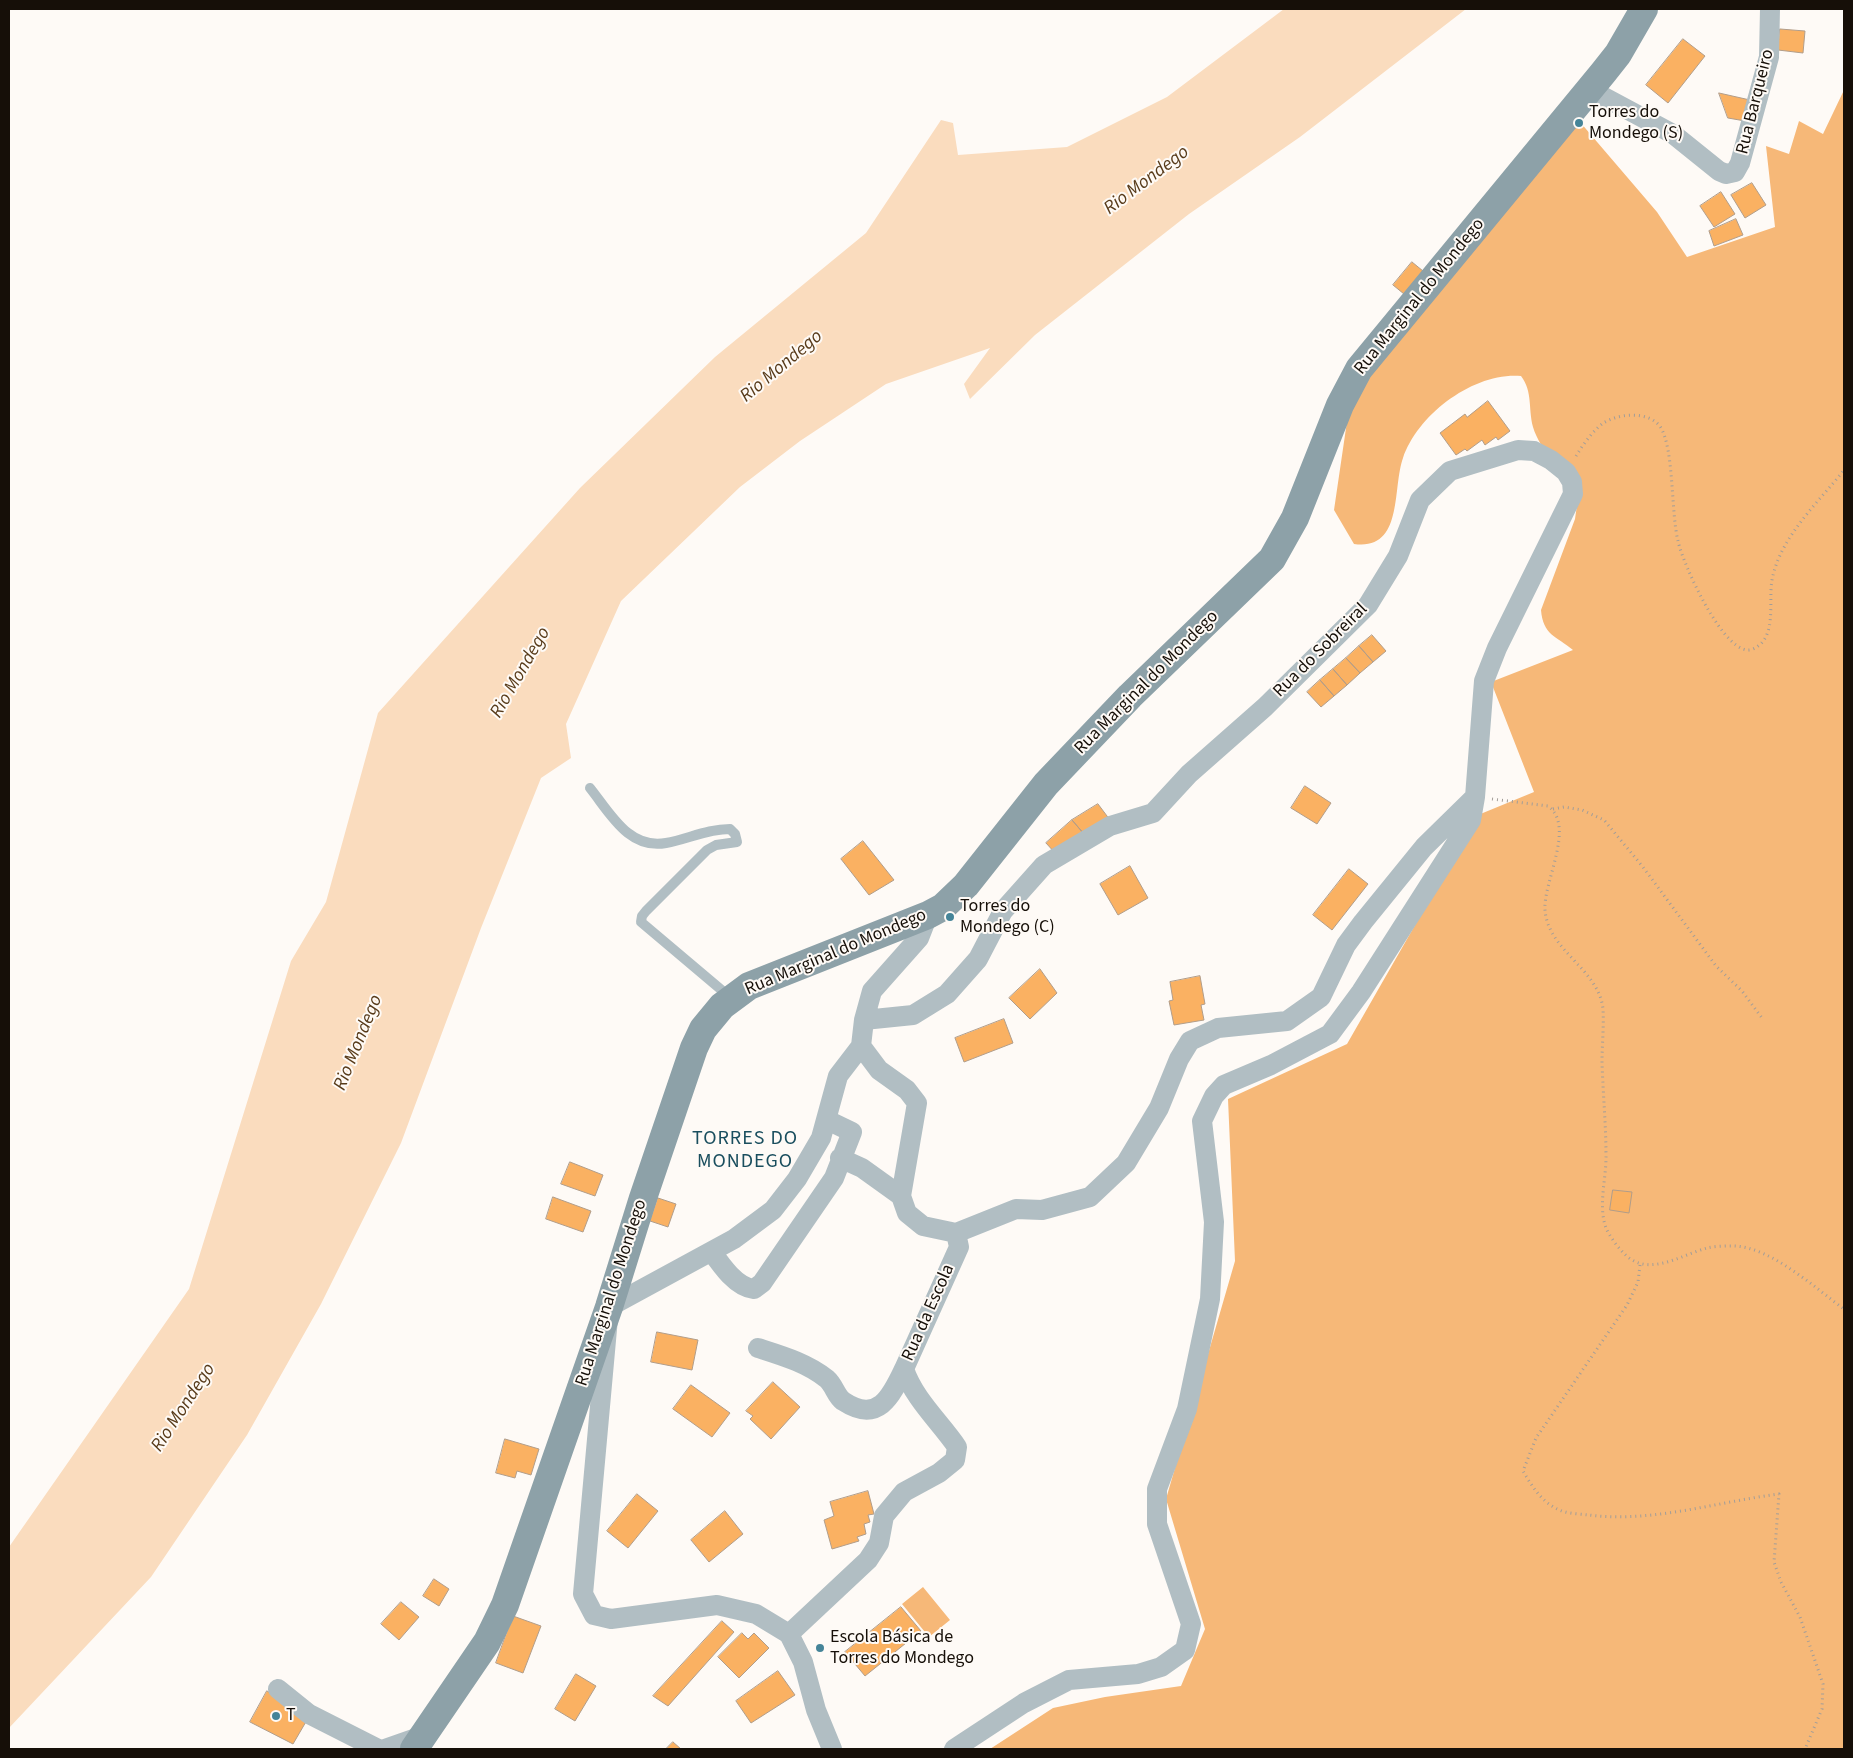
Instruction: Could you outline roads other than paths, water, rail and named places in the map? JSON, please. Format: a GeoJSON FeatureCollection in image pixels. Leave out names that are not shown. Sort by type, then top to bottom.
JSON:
{"type":"FeatureCollection","features":[{"type":"Feature","properties":{"kind":"main road","name":"Rua Marginal do Mondego"},"geometry":{"type":"LineString","coordinates":[[420,1742],[487,1642],[505,1605],[609,1307],[643,1198],[694,1048],[703,1029],[722,1006],[749,986],[928,915],[943,907],[966,885],[1046,784],[1130,696],[1272,559],[1295,518],[1340,405],[1359,369],[1618,54],[1644,9]]}},
{"type":"Feature","properties":{"kind":"street","name":"Rua Barqueiro"},"geometry":{"type":"LineString","coordinates":[[1589,89],[1673,134],[1719,172],[1726,174],[1734,172],[1740,163],[1769,57],[1770,9]]}},
{"type":"Feature","properties":{"kind":"street","name":"Rua do Sobreiral"},"geometry":{"type":"LineString","coordinates":[[864,1020],[913,1015],[947,994],[978,959],[1003,911],[1044,866],[1110,826],[1153,813],[1189,774],[1265,707],[1368,605],[1398,556],[1420,500],[1450,471],[1518,450],[1534,451],[1551,460],[1566,472],[1572,482],[1573,494],[1497,648],[1484,681],[1475,797]]}},
{"type":"Feature","properties":{"kind":"street"},"geometry":{"type":"LineString","coordinates":[[861,1046],[879,1070],[906,1090],[916,1103],[901,1196],[907,1213],[923,1226],[956,1233],[1016,1209],[1042,1210],[1090,1197],[1126,1163],[1159,1108],[1179,1059],[1190,1041],[1218,1028],[1288,1021],[1321,997],[1346,945],[1363,922],[1424,846],[1475,797]]}},
{"type":"Feature","properties":{"kind":"street"},"geometry":{"type":"LineString","coordinates":[[954,1749],[1024,1703],[1069,1680],[1138,1674],[1162,1667],[1185,1650],[1191,1624],[1157,1524],[1157,1489],[1187,1409],[1210,1299],[1214,1222],[1202,1121],[1214,1096],[1224,1085],[1271,1065],[1330,1034],[1361,992],[1471,820],[1475,797]]}},
{"type":"Feature","properties":{"kind":"street"},"geometry":{"type":"LineString","coordinates":[[832,1749],[816,1710],[803,1662],[789,1634],[756,1614],[717,1605],[611,1620],[594,1615],[583,1594],[609,1307],[712,1252],[756,1225],[780,1204],[821,1138],[838,1076],[861,1046],[864,1020],[872,991],[919,938],[928,915]]}},
{"type":"Feature","properties":{"kind":"street"},"geometry":{"type":"LineString","coordinates":[[712,1252],[744,1286],[754,1289],[760,1286],[834,1178],[840,1158],[852,1132],[827,1120]]}},
{"type":"Feature","properties":{"kind":"street"},"geometry":{"type":"LineString","coordinates":[[840,1158],[862,1168],[901,1196]]}},
{"type":"Feature","properties":{"kind":"street","name":"Rua da Escola"},"geometry":{"type":"LineString","coordinates":[[789,1634],[868,1560],[879,1544],[884,1516],[904,1492],[939,1473],[955,1460],[957,1447],[910,1386],[904,1369],[959,1247],[956,1233]]}},
{"type":"Feature","properties":{"kind":"street"},"geometry":{"type":"LineString","coordinates":[[758,1348],[803,1363],[829,1381],[842,1400],[864,1410],[882,1406],[893,1393],[904,1369]]}},
{"type":"Feature","properties":{"kind":"street"},"geometry":{"type":"LineString","coordinates":[[278,1689],[309,1714],[378,1749]]}},
{"type":"Feature","properties":{"kind":"street"},"geometry":{"type":"LineString","coordinates":[[385,1749],[420,1742]]}},
{"type":"Feature","properties":{"kind":"lane"},"geometry":{"type":"LineString","coordinates":[[590,788],[624,831],[633,838],[651,844],[666,843],[717,829],[730,829],[735,834],[737,842],[716,845],[695,860],[646,911],[641,922],[732,998]]}},
{"type":"Feature","properties":{"kind":"water","name":"Rio Mondego"},"geometry":{"type":"Polygon","coordinates":[[[1284,9],[1466,9],[1300,137],[1189,214],[1035,335],[970,399],[964,384],[990,348],[886,384],[800,441],[740,487],[621,601],[566,724],[571,758],[541,778],[481,928],[401,1143],[321,1304],[247,1435],[151,1577],[9,1728],[9,1547],[189,1289],[291,961],[326,902],[378,713],[580,488],[715,357],[866,233],[941,120],[953,123],[958,155],[1067,147],[1167,97],[1284,9]]]}},
{"type":"Feature","properties":{"kind":"place","name":"Torres do Mondego (S)"},"geometry":{"type":"Point","coordinates":[1579,123]}},
{"type":"Feature","properties":{"kind":"place","name":"Torres do Mondego (C)"},"geometry":{"type":"Point","coordinates":[950,917]}},
{"type":"Feature","properties":{"kind":"place","name":"Escola Básica de Torres do Mondego"},"geometry":{"type":"Point","coordinates":[820,1648]}},
{"type":"Feature","properties":{"kind":"place","name":"T"},"geometry":{"type":"Point","coordinates":[276,1716]}},
{"type":"Feature","properties":{"kind":"district","name":"TORRES DO MONDEGO"},"geometry":{"type":"Point","coordinates":[745,1152]}}]}
